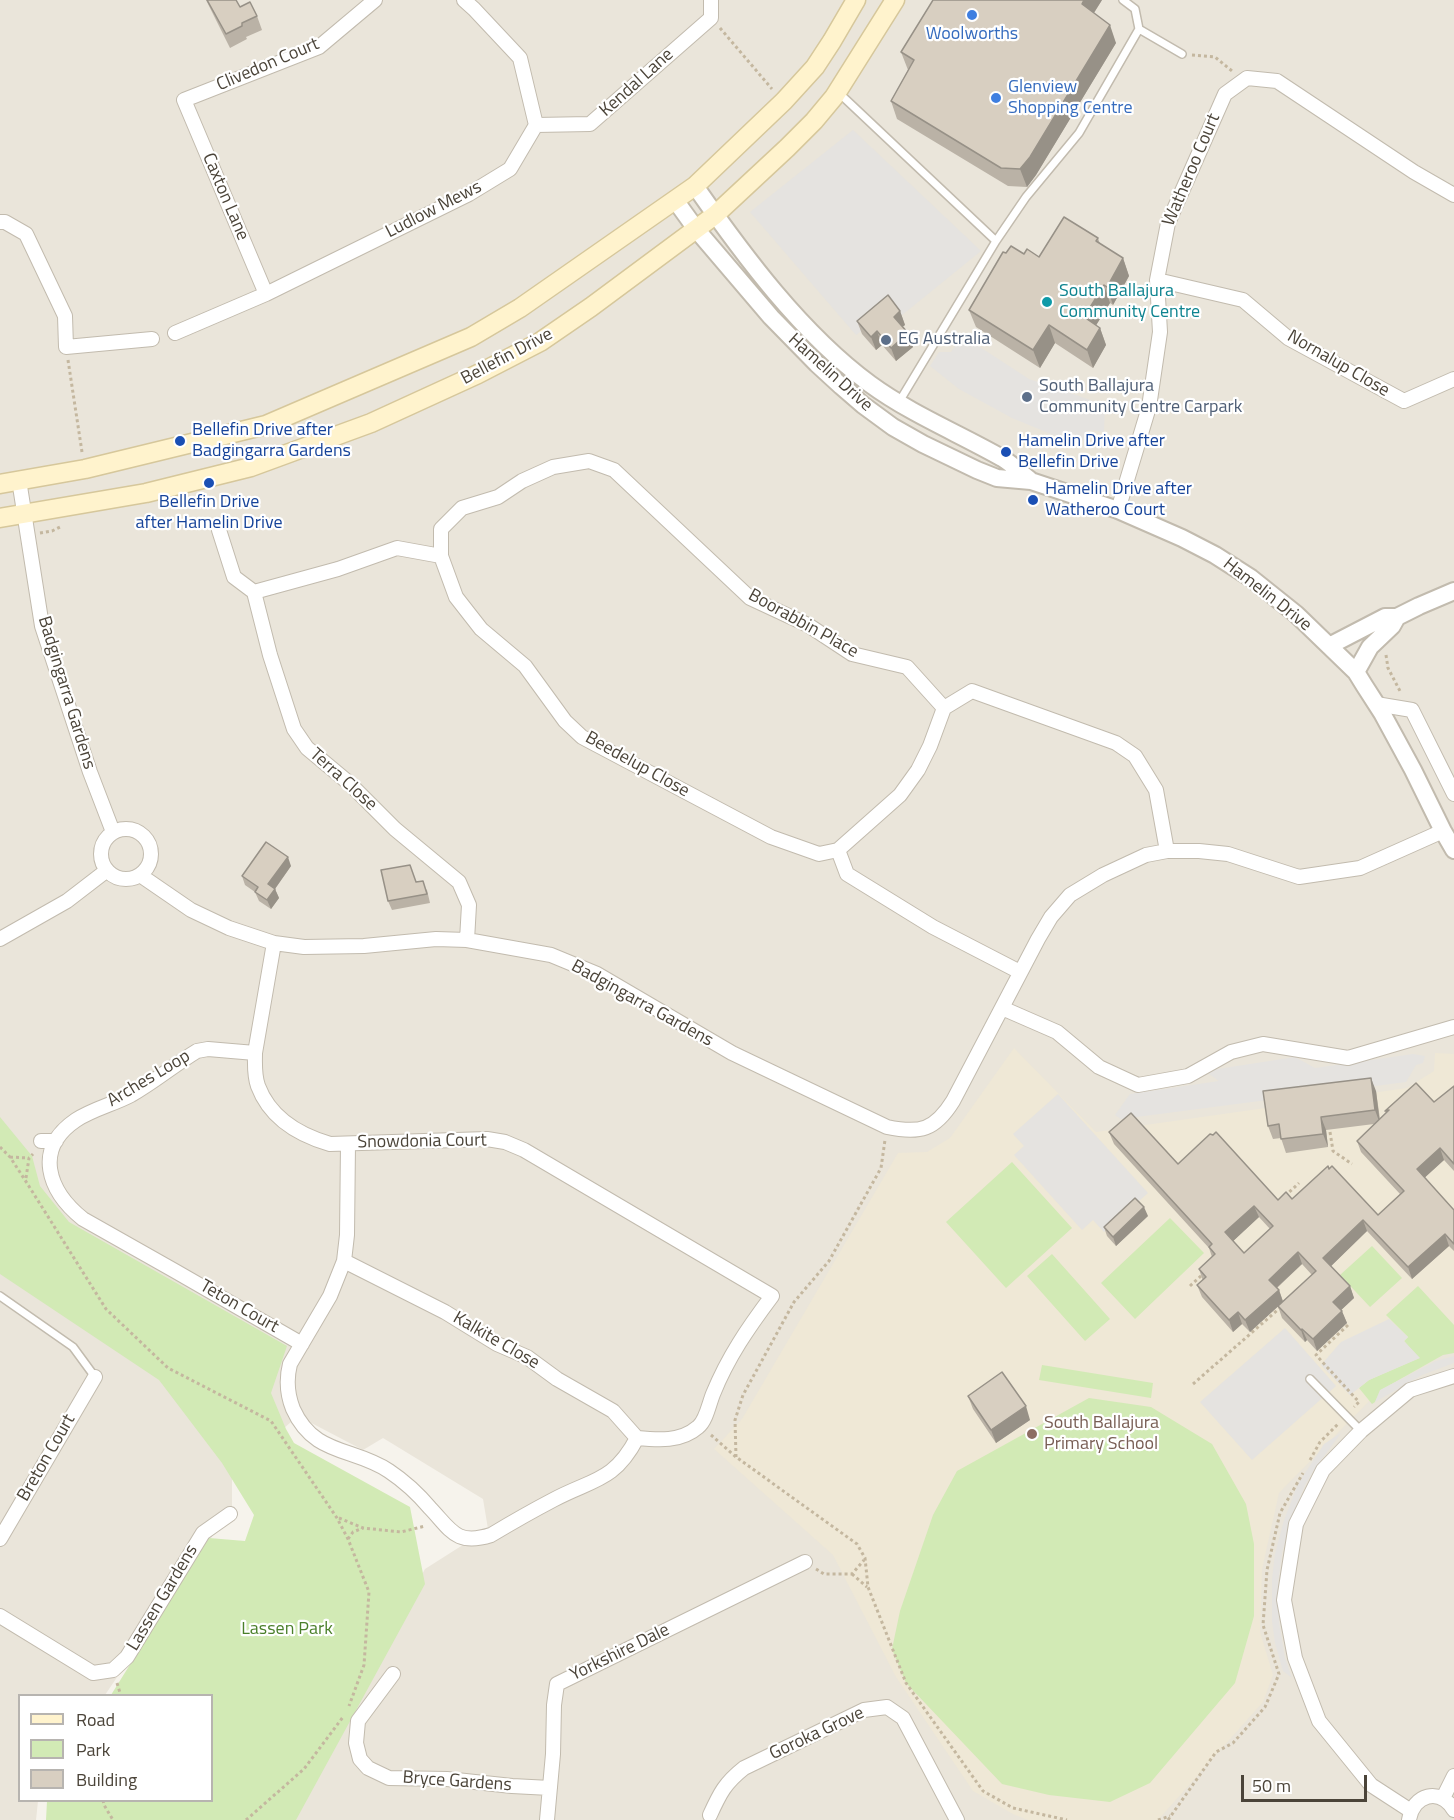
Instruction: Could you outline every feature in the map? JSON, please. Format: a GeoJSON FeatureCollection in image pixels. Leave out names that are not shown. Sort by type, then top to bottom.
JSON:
{"type":"FeatureCollection","features":[{"type":"Feature","properties":{"kind":"main road","name":"Bellefin Drive"},"geometry":{"type":"LineString","coordinates":[[0,484],[85,469],[266,424],[471,337],[520,308],[696,186],[784,101],[815,67],[856,0]]}},
{"type":"Feature","properties":{"kind":"main road","name":"Bellefin Drive"},"geometry":{"type":"LineString","coordinates":[[0,518],[146,493],[251,467],[371,423],[478,374],[540,342],[715,215],[804,131],[838,92],[895,0]]}},
{"type":"Feature","properties":{"kind":"street","name":"Clivedon Court"},"geometry":{"type":"LineString","coordinates":[[184,100],[319,47],[375,0]]}},
{"type":"Feature","properties":{"kind":"street"},"geometry":{"type":"LineString","coordinates":[[464,0],[519,58],[536,125]]}},
{"type":"Feature","properties":{"kind":"street"},"geometry":{"type":"LineString","coordinates":[[711,0],[711,18]]}},
{"type":"Feature","properties":{"kind":"street","name":"Kendal Lane"},"geometry":{"type":"LineString","coordinates":[[536,125],[590,124],[711,18]]}},
{"type":"Feature","properties":{"kind":"street"},"geometry":{"type":"LineString","coordinates":[[1247,78],[1277,81],[1414,172],[1454,195]]}},
{"type":"Feature","properties":{"kind":"street","name":"Watheroo Court"},"geometry":{"type":"LineString","coordinates":[[1118,510],[1149,407],[1160,332],[1157,280],[1168,223],[1225,94],[1247,78]]}},
{"type":"Feature","properties":{"kind":"street","name":"Caxton Lane"},"geometry":{"type":"LineString","coordinates":[[184,100],[266,294]]}},
{"type":"Feature","properties":{"kind":"street","name":"Ludlow Mews"},"geometry":{"type":"LineString","coordinates":[[175,333],[266,294],[469,195],[510,169],[536,125]]}},
{"type":"Feature","properties":{"kind":"street","name":"Hamelin Drive"},"geometry":{"type":"LineString","coordinates":[[696,186],[715,215],[765,279],[816,337],[870,383],[899,403],[1004,459],[1031,481]]}},
{"type":"Feature","properties":{"kind":"street","name":"Hamelin Drive"},"geometry":{"type":"LineString","coordinates":[[675,200],[696,229],[771,317],[817,364],[863,405],[893,427],[997,478],[1031,481],[1118,510],[1215,555],[1251,578],[1296,614],[1356,672],[1413,770],[1454,850]]}},
{"type":"Feature","properties":{"kind":"street"},"geometry":{"type":"LineString","coordinates":[[0,222],[5,222],[27,234],[65,316],[66,346],[152,339]]}},
{"type":"Feature","properties":{"kind":"street","name":"Nornalup Close"},"geometry":{"type":"LineString","coordinates":[[1157,280],[1244,300],[1288,338],[1404,401],[1454,379]]}},
{"type":"Feature","properties":{"kind":"street","name":"Boorabbin Place"},"geometry":{"type":"LineString","coordinates":[[498,496],[522,481],[553,467],[589,460],[614,470],[750,598],[808,625],[852,654],[907,667],[944,708]]}},
{"type":"Feature","properties":{"kind":"street","name":"Badgingarra Gardens"},"geometry":{"type":"LineString","coordinates":[[19,480],[42,626],[112,832]]}},
{"type":"Feature","properties":{"kind":"street","name":"Beedelup Close"},"geometry":{"type":"LineString","coordinates":[[498,496],[462,508],[441,529],[441,556],[456,597],[481,629],[525,666],[565,721],[582,737],[771,837],[819,854],[838,850]]}},
{"type":"Feature","properties":{"kind":"street"},"geometry":{"type":"LineString","coordinates":[[219,530],[234,577],[254,592],[338,569],[397,548],[441,556]]}},
{"type":"Feature","properties":{"kind":"street"},"geometry":{"type":"LineString","coordinates":[[1329,646],[1385,617],[1397,617],[1454,591]]}},
{"type":"Feature","properties":{"kind":"street","name":"Terra Close"},"geometry":{"type":"LineString","coordinates":[[254,592],[270,655],[294,729],[307,748],[349,783],[395,828],[459,882],[469,905],[467,940]]}},
{"type":"Feature","properties":{"kind":"street"},"geometry":{"type":"LineString","coordinates":[[1356,672],[1370,647],[1392,626],[1397,617]]}},
{"type":"Feature","properties":{"kind":"street"},"geometry":{"type":"LineString","coordinates":[[1020,972],[933,927],[847,874],[838,850],[900,795],[918,770],[944,708],[972,692],[1116,742],[1135,756],[1156,790],[1167,851]]}},
{"type":"Feature","properties":{"kind":"street"},"geometry":{"type":"LineString","coordinates":[[1376,704],[1412,710],[1454,794]]}},
{"type":"Feature","properties":{"kind":"street"},"geometry":{"type":"LineString","coordinates":[[121,829],[138,831],[149,844],[151,852],[147,869],[132,879],[114,877],[106,871],[100,855],[101,846],[106,838],[112,832],[121,829]]}},
{"type":"Feature","properties":{"kind":"street","name":"Badgingarra Gardens"},"geometry":{"type":"LineString","coordinates":[[140,875],[191,910],[229,928],[274,943],[304,947],[340,947],[436,939],[467,940],[551,956],[597,974],[732,1053],[887,1127],[915,1130],[931,1126],[944,1116],[1020,972],[1052,917],[1070,895],[1082,886],[1146,855],[1167,851],[1199,850],[1228,854],[1299,877],[1360,868],[1443,831]]}},
{"type":"Feature","properties":{"kind":"street"},"geometry":{"type":"LineString","coordinates":[[0,939],[67,901],[106,871]]}},
{"type":"Feature","properties":{"kind":"street","name":"Snowdonia Court"},"geometry":{"type":"LineString","coordinates":[[274,943],[255,1053],[257,1084],[264,1099],[276,1114],[308,1138],[330,1144],[487,1139],[505,1142],[524,1150],[772,1296],[724,1367],[701,1426]]}},
{"type":"Feature","properties":{"kind":"street"},"geometry":{"type":"LineString","coordinates":[[1002,1008],[1057,1032],[1099,1067],[1138,1085],[1188,1076],[1231,1052],[1263,1044],[1348,1058],[1454,1027]]}},
{"type":"Feature","properties":{"kind":"street","name":"Arches Loop"},"geometry":{"type":"LineString","coordinates":[[56,1141],[64,1128],[79,1118],[132,1094],[197,1051],[208,1048],[255,1053]]}},
{"type":"Feature","properties":{"kind":"street"},"geometry":{"type":"LineString","coordinates":[[41,1141],[56,1141]]}},
{"type":"Feature","properties":{"kind":"street","name":"Teton Court"},"geometry":{"type":"LineString","coordinates":[[56,1141],[50,1171],[54,1186],[70,1209],[83,1219],[302,1344]]}},
{"type":"Feature","properties":{"kind":"street"},"geometry":{"type":"LineString","coordinates":[[348,1144],[347,1235],[344,1261],[330,1296],[291,1364],[288,1375],[287,1385],[291,1403],[303,1425],[315,1438],[339,1452],[367,1459],[389,1471],[429,1506],[448,1530],[456,1535],[464,1538],[481,1538],[555,1499],[605,1477],[630,1452],[637,1438],[654,1440],[673,1438],[688,1435],[701,1426]]}},
{"type":"Feature","properties":{"kind":"street","name":"Kalkite Close"},"geometry":{"type":"LineString","coordinates":[[344,1261],[445,1312],[497,1344],[527,1357],[557,1379],[613,1411],[637,1438]]}},
{"type":"Feature","properties":{"kind":"street"},"geometry":{"type":"LineString","coordinates":[[1454,1376],[1410,1390],[1360,1431],[1323,1470],[1296,1524],[1284,1600],[1295,1658],[1319,1721],[1371,1785],[1410,1815],[1415,1804],[1428,1796],[1443,1798],[1454,1810]]}},
{"type":"Feature","properties":{"kind":"street","name":"Breton Court"},"geometry":{"type":"LineString","coordinates":[[0,1539],[95,1377]]}},
{"type":"Feature","properties":{"kind":"street","name":"Lassen Gardens"},"geometry":{"type":"LineString","coordinates":[[0,1616],[93,1673],[113,1670],[127,1657],[202,1533],[230,1514]]}},
{"type":"Feature","properties":{"kind":"street","name":"Yorkshire Dale"},"geometry":{"type":"LineString","coordinates":[[547,1820],[557,1684],[805,1562]]}},
{"type":"Feature","properties":{"kind":"street","name":"Bryce Gardens"},"geometry":{"type":"LineString","coordinates":[[393,1674],[358,1721],[356,1743],[360,1759],[368,1768],[389,1778],[447,1779],[550,1788]]}},
{"type":"Feature","properties":{"kind":"street","name":"Goroka Grove"},"geometry":{"type":"LineString","coordinates":[[711,1815],[720,1791],[729,1779],[744,1768],[864,1710],[887,1707],[903,1718],[957,1820]]}},
{"type":"Feature","properties":{"kind":"street"},"geometry":{"type":"LineString","coordinates":[[1443,1798],[1454,1776]]}},
{"type":"Feature","properties":{"kind":"lane"},"geometry":{"type":"LineString","coordinates":[[899,403],[996,241],[1026,197],[1079,133],[1139,29],[1135,9],[1123,0]]}},
{"type":"Feature","properties":{"kind":"lane"},"geometry":{"type":"LineString","coordinates":[[1139,29],[1182,54]]}},
{"type":"Feature","properties":{"kind":"lane"},"geometry":{"type":"LineString","coordinates":[[838,92],[996,241]]}},
{"type":"Feature","properties":{"kind":"lane"},"geometry":{"type":"LineString","coordinates":[[0,1296],[73,1347],[95,1377]]}},
{"type":"Feature","properties":{"kind":"lane"},"geometry":{"type":"LineString","coordinates":[[1310,1379],[1360,1431]]}},
{"type":"Feature","properties":{"kind":"path"},"geometry":{"type":"LineString","coordinates":[[711,18],[784,101]]}},
{"type":"Feature","properties":{"kind":"path"},"geometry":{"type":"LineString","coordinates":[[1182,54],[1215,57],[1230,70],[1247,78]]}},
{"type":"Feature","properties":{"kind":"path"},"geometry":{"type":"LineString","coordinates":[[66,346],[83,456]]}},
{"type":"Feature","properties":{"kind":"path"},"geometry":{"type":"LineString","coordinates":[[736,1457],[735,1420],[743,1395],[794,1302],[829,1261],[881,1168],[887,1127]]}},
{"type":"Feature","properties":{"kind":"path"},"geometry":{"type":"LineString","coordinates":[[1330,1132],[1333,1151],[1352,1164]]}},
{"type":"Feature","properties":{"kind":"path"},"geometry":{"type":"LineString","coordinates":[[25,1180],[29,1158],[41,1141]]}},
{"type":"Feature","properties":{"kind":"path"},"geometry":{"type":"LineString","coordinates":[[0,1147],[10,1157],[106,1309],[168,1368],[271,1421],[337,1518],[369,1592],[364,1665],[346,1714],[304,1769],[246,1820]]}},
{"type":"Feature","properties":{"kind":"path"},"geometry":{"type":"LineString","coordinates":[[10,1157],[29,1158]]}},
{"type":"Feature","properties":{"kind":"path"},"geometry":{"type":"LineString","coordinates":[[1283,1198],[1299,1183]]}},
{"type":"Feature","properties":{"kind":"path"},"geometry":{"type":"LineString","coordinates":[[1190,1286],[1207,1271]]}},
{"type":"Feature","properties":{"kind":"path"},"geometry":{"type":"LineString","coordinates":[[1193,1384],[1285,1304]]}},
{"type":"Feature","properties":{"kind":"path"},"geometry":{"type":"LineString","coordinates":[[1309,1462],[1320,1442],[1359,1402],[1316,1355],[1348,1325]]}},
{"type":"Feature","properties":{"kind":"path"},"geometry":{"type":"LineString","coordinates":[[701,1426],[736,1457],[857,1544],[865,1558],[868,1587],[906,1683],[984,1791],[1013,1808],[1067,1820]]}},
{"type":"Feature","properties":{"kind":"path"},"geometry":{"type":"LineString","coordinates":[[1168,1820],[1216,1752],[1233,1743],[1265,1707],[1278,1674],[1263,1625],[1267,1569],[1280,1514],[1303,1472]]}},
{"type":"Feature","properties":{"kind":"path"},"geometry":{"type":"LineString","coordinates":[[337,1518],[363,1528],[401,1532],[427,1526],[440,1519]]}},
{"type":"Feature","properties":{"kind":"path"},"geometry":{"type":"LineString","coordinates":[[348,1539],[352,1532],[363,1528]]}},
{"type":"Feature","properties":{"kind":"path"},"geometry":{"type":"LineString","coordinates":[[852,1574],[865,1558]]}},
{"type":"Feature","properties":{"kind":"path"},"geometry":{"type":"LineString","coordinates":[[805,1562],[824,1574],[852,1574],[868,1587]]}},
{"type":"Feature","properties":{"kind":"path"},"geometry":{"type":"LineString","coordinates":[[103,1802],[113,1820]]}},
{"type":"Feature","properties":{"kind":"path"},"geometry":{"type":"LineString","coordinates":[[1158,1820],[1171,1816]]}},
{"type":"Feature","properties":{"kind":"shaded area"},"geometry":{"type":"Polygon","coordinates":[[[0,0],[1454,0],[1454,1820],[289,1820],[425,1569],[488,1529],[483,1499],[383,1438],[363,1450],[298,1416],[232,1473],[232,1507],[106,1694],[18,1694],[18,1802],[38,1802],[36,1820],[0,1820],[0,0]]]}},
{"type":"Feature","properties":{"kind":"shaded area"},"geometry":{"type":"Polygon","coordinates":[[[853,130],[981,251],[896,320],[887,312],[856,335],[750,212],[853,130]]]}},
{"type":"Feature","properties":{"kind":"shaded area","name":"South Ballajura Community Centre Carpark"},"geometry":{"type":"Polygon","coordinates":[[[963,336],[1029,379],[1105,405],[1104,432],[1087,430],[1080,446],[1012,418],[959,389],[930,366],[939,352],[951,352],[963,336]]]}},
{"type":"Feature","properties":{"kind":"shaded area","name":"South Ballajura Primary School"},"geometry":{"type":"Polygon","coordinates":[[[1014,1048],[1096,1132],[1407,1088],[1434,1071],[1435,1053],[1454,1054],[1454,1349],[1380,1390],[1279,1493],[1262,1569],[1260,1632],[1273,1675],[1263,1702],[1158,1820],[1028,1820],[973,1791],[896,1677],[833,1555],[714,1449],[742,1419],[898,1153],[927,1152],[950,1138],[1014,1048]]]}},
{"type":"Feature","properties":{"kind":"shaded area"},"geometry":{"type":"Polygon","coordinates":[[[1413,1054],[1425,1056],[1423,1063],[1416,1065],[1406,1082],[1121,1119],[1115,1115],[1130,1094],[1219,1081],[1205,1071],[1295,1057],[1315,1068],[1413,1054]]]}},
{"type":"Feature","properties":{"kind":"shaded area"},"geometry":{"type":"Polygon","coordinates":[[[1058,1094],[1148,1193],[1104,1232],[1093,1220],[1082,1230],[1014,1155],[1024,1146],[1013,1134],[1058,1094]]]}},
{"type":"Feature","properties":{"kind":"shaded area"},"geometry":{"type":"Polygon","coordinates":[[[1389,1319],[1408,1337],[1404,1341],[1420,1358],[1369,1380],[1350,1395],[1321,1365],[1341,1342],[1389,1319]]]}},
{"type":"Feature","properties":{"kind":"shaded area"},"geometry":{"type":"Polygon","coordinates":[[[1285,1328],[1336,1386],[1252,1460],[1200,1402],[1285,1328]]]}},
{"type":"Feature","properties":{"kind":"shaded area"},"geometry":{"type":"Polygon","coordinates":[[[1454,1356],[1454,1363],[1422,1375],[1375,1402],[1380,1390],[1436,1361],[1454,1356]]]}},
{"type":"Feature","properties":{"kind":"shaded area"},"geometry":{"type":"Polygon","coordinates":[[[1341,1433],[1305,1485],[1290,1522],[1282,1553],[1278,1583],[1279,1622],[1285,1658],[1292,1678],[1283,1671],[1275,1643],[1272,1621],[1272,1579],[1275,1554],[1284,1520],[1298,1484],[1324,1444],[1341,1433]]]}},
{"type":"Feature","properties":{"kind":"green space","name":"Lassen Park"},"geometry":{"type":"Polygon","coordinates":[[[0,1117],[32,1156],[40,1186],[69,1222],[287,1346],[271,1393],[294,1443],[410,1507],[425,1584],[296,1820],[46,1820],[47,1802],[213,1802],[213,1694],[112,1694],[209,1538],[245,1541],[254,1515],[222,1463],[159,1380],[0,1274],[0,1117]]]}},
{"type":"Feature","properties":{"kind":"green space"},"geometry":{"type":"Polygon","coordinates":[[[1012,1162],[1072,1228],[1006,1288],[946,1222],[1012,1162]]]}},
{"type":"Feature","properties":{"kind":"green space"},"geometry":{"type":"Polygon","coordinates":[[[1170,1218],[1204,1253],[1135,1319],[1101,1283],[1170,1218]]]}},
{"type":"Feature","properties":{"kind":"green space"},"geometry":{"type":"Polygon","coordinates":[[[1372,1246],[1402,1278],[1370,1307],[1340,1275],[1372,1246]]]}},
{"type":"Feature","properties":{"kind":"green space"},"geometry":{"type":"Polygon","coordinates":[[[1052,1254],[1110,1319],[1085,1341],[1027,1276],[1052,1254]]]}},
{"type":"Feature","properties":{"kind":"green space"},"geometry":{"type":"Polygon","coordinates":[[[1418,1286],[1454,1325],[1454,1353],[1443,1355],[1381,1390],[1372,1404],[1359,1388],[1369,1380],[1419,1358],[1404,1341],[1408,1337],[1386,1315],[1418,1286]]]}},
{"type":"Feature","properties":{"kind":"green space"},"geometry":{"type":"Polygon","coordinates":[[[1042,1365],[1153,1383],[1151,1398],[1039,1380],[1042,1365]]]}},
{"type":"Feature","properties":{"kind":"green space"},"geometry":{"type":"Polygon","coordinates":[[[1089,1398],[1151,1407],[1212,1444],[1246,1504],[1254,1544],[1254,1616],[1235,1683],[1150,1783],[1110,1802],[1049,1795],[1002,1784],[906,1683],[892,1649],[900,1611],[933,1515],[957,1471],[1089,1398]]]}},
{"type":"Feature","properties":{"kind":"building"},"geometry":{"type":"Polygon","coordinates":[[[207,0],[236,0],[240,7],[250,2],[257,16],[226,34],[207,0]]]}},
{"type":"Feature","properties":{"kind":"building","name":"Glenview Shopping Centre"},"geometry":{"type":"Polygon","coordinates":[[[933,0],[1084,0],[1082,4],[1110,25],[1030,157],[1020,169],[1001,168],[891,101],[914,60],[901,52],[933,0]]]}},
{"type":"Feature","properties":{"kind":"building","name":"South Ballajura Community Centre"},"geometry":{"type":"Polygon","coordinates":[[[1064,217],[1098,238],[1096,241],[1123,258],[1107,287],[1104,285],[1084,317],[1100,328],[1087,350],[1049,325],[1033,350],[969,310],[1003,252],[1006,253],[1011,246],[1024,254],[1027,249],[1039,257],[1064,217]]]}},
{"type":"Feature","properties":{"kind":"building"},"geometry":{"type":"Polygon","coordinates":[[[888,295],[900,311],[894,317],[908,333],[891,348],[877,331],[871,337],[857,321],[888,295]]]}},
{"type":"Feature","properties":{"kind":"building"},"geometry":{"type":"Polygon","coordinates":[[[266,842],[288,857],[268,884],[275,889],[267,900],[255,892],[258,887],[242,876],[266,842]]]}},
{"type":"Feature","properties":{"kind":"building"},"geometry":{"type":"Polygon","coordinates":[[[410,865],[416,882],[423,881],[427,894],[388,901],[381,870],[410,865]]]}},
{"type":"Feature","properties":{"kind":"building"},"geometry":{"type":"Polygon","coordinates":[[[1371,1078],[1375,1110],[1321,1117],[1323,1134],[1281,1139],[1279,1124],[1268,1126],[1263,1091],[1371,1078]]]}},
{"type":"Feature","properties":{"kind":"building"},"geometry":{"type":"Polygon","coordinates":[[[1416,1083],[1434,1102],[1454,1086],[1454,1164],[1440,1148],[1417,1169],[1454,1210],[1454,1244],[1445,1234],[1408,1267],[1363,1220],[1323,1258],[1350,1286],[1333,1302],[1342,1311],[1313,1339],[1278,1306],[1316,1271],[1298,1252],[1269,1280],[1279,1290],[1245,1320],[1238,1312],[1229,1320],[1197,1285],[1206,1277],[1199,1269],[1215,1254],[1209,1247],[1212,1244],[1109,1132],[1131,1113],[1178,1164],[1210,1134],[1213,1135],[1216,1132],[1278,1200],[1286,1192],[1292,1199],[1328,1166],[1329,1169],[1332,1166],[1378,1215],[1404,1191],[1357,1141],[1389,1110],[1385,1111],[1416,1083]],[[1254,1206],[1225,1232],[1244,1253],[1273,1226],[1254,1206]]]}},
{"type":"Feature","properties":{"kind":"building"},"geometry":{"type":"Polygon","coordinates":[[[1135,1198],[1144,1207],[1113,1237],[1104,1227],[1135,1198]]]}},
{"type":"Feature","properties":{"kind":"building"},"geometry":{"type":"Polygon","coordinates":[[[1002,1372],[1026,1406],[991,1430],[968,1396],[1002,1372]]]}},
{"type":"Feature","properties":{"kind":"place","name":"Woolworths"},"geometry":{"type":"Point","coordinates":[972,15]}},
{"type":"Feature","properties":{"kind":"place","name":"Glenview Shopping Centre"},"geometry":{"type":"Point","coordinates":[996,98]}},
{"type":"Feature","properties":{"kind":"place","name":"South Ballajura Community Centre"},"geometry":{"type":"Point","coordinates":[1047,302]}},
{"type":"Feature","properties":{"kind":"place","name":"EG Australia"},"geometry":{"type":"Point","coordinates":[886,340]}},
{"type":"Feature","properties":{"kind":"place","name":"South Ballajura Community Centre Carpark"},"geometry":{"type":"Point","coordinates":[1027,397]}},
{"type":"Feature","properties":{"kind":"place","name":"Bellefin Drive after Badgingarra Gardens"},"geometry":{"type":"Point","coordinates":[180,441]}},
{"type":"Feature","properties":{"kind":"place","name":"Hamelin Drive after Bellefin Drive"},"geometry":{"type":"Point","coordinates":[1006,452]}},
{"type":"Feature","properties":{"kind":"place","name":"Bellefin Drive after Hamelin Drive"},"geometry":{"type":"Point","coordinates":[209,483]}},
{"type":"Feature","properties":{"kind":"place","name":"Hamelin Drive after Watheroo Court"},"geometry":{"type":"Point","coordinates":[1033,500]}},
{"type":"Feature","properties":{"kind":"place","name":"South Ballajura Primary School"},"geometry":{"type":"Point","coordinates":[1032,1434]}}]}
